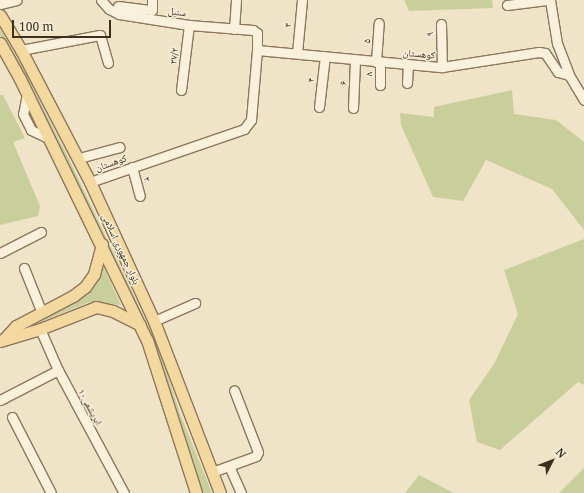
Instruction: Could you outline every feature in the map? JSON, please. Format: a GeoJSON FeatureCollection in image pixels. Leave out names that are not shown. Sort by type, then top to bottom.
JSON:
{"type":"FeatureCollection","features":[{"type":"Feature","properties":{"kind":"main road","name":"بلوار جمهوری اسلامی"},"geometry":{"type":"LineString","coordinates":[[0,15],[21,50],[79,158],[154,321],[220,493]]}},
{"type":"Feature","properties":{"kind":"main road","name":"بلوار جمهوری اسلامی"},"geometry":{"type":"LineString","coordinates":[[0,43],[4,59],[28,94],[140,325],[154,358],[173,428],[196,493]]}},
{"type":"Feature","properties":{"kind":"main road"},"geometry":{"type":"LineString","coordinates":[[1,338],[16,326],[85,287],[94,274],[102,244]]}},
{"type":"Feature","properties":{"kind":"main road"},"geometry":{"type":"LineString","coordinates":[[1,338],[40,329],[96,306],[113,312],[140,325]]}},
{"type":"Feature","properties":{"kind":"street"},"geometry":{"type":"LineString","coordinates":[[0,4],[17,0]]}},
{"type":"Feature","properties":{"kind":"street","name":"سنبل"},"geometry":{"type":"LineString","coordinates":[[101,0],[109,9],[118,7],[189,25],[255,31]]}},
{"type":"Feature","properties":{"kind":"street"},"geometry":{"type":"LineString","coordinates":[[118,7],[152,10],[152,0]]}},
{"type":"Feature","properties":{"kind":"street"},"geometry":{"type":"LineString","coordinates":[[234,29],[236,0]]}},
{"type":"Feature","properties":{"kind":"street","name":"۳"},"geometry":{"type":"LineString","coordinates":[[297,53],[302,0]]}},
{"type":"Feature","properties":{"kind":"street"},"geometry":{"type":"LineString","coordinates":[[507,5],[545,0]]}},
{"type":"Feature","properties":{"kind":"street","name":"کوهستان"},"geometry":{"type":"LineString","coordinates":[[550,0],[557,43],[569,75],[584,100]]}},
{"type":"Feature","properties":{"kind":"street","name":"۵"},"geometry":{"type":"LineString","coordinates":[[378,62],[379,23]]}},
{"type":"Feature","properties":{"kind":"street","name":"۹"},"geometry":{"type":"LineString","coordinates":[[441,24],[442,67]]}},
{"type":"Feature","properties":{"kind":"street","name":"۲۷/۲"},"geometry":{"type":"LineString","coordinates":[[181,90],[189,25]]}},
{"type":"Feature","properties":{"kind":"street","name":"کوهستان"},"geometry":{"type":"LineString","coordinates":[[90,182],[244,129],[250,120],[257,50],[255,31]]}},
{"type":"Feature","properties":{"kind":"street"},"geometry":{"type":"LineString","coordinates":[[21,50],[100,35],[108,63]]}},
{"type":"Feature","properties":{"kind":"street","name":"کوهستان"},"geometry":{"type":"LineString","coordinates":[[257,50],[442,67],[468,65],[531,52],[545,53],[558,72],[569,75]]}},
{"type":"Feature","properties":{"kind":"street","name":"۴"},"geometry":{"type":"LineString","coordinates":[[319,107],[325,56]]}},
{"type":"Feature","properties":{"kind":"street","name":"۶"},"geometry":{"type":"LineString","coordinates":[[353,108],[356,60]]}},
{"type":"Feature","properties":{"kind":"street","name":"۸"},"geometry":{"type":"LineString","coordinates":[[378,62],[380,85]]}},
{"type":"Feature","properties":{"kind":"street"},"geometry":{"type":"LineString","coordinates":[[407,83],[408,65]]}},
{"type":"Feature","properties":{"kind":"street"},"geometry":{"type":"LineString","coordinates":[[79,158],[120,147]]}},
{"type":"Feature","properties":{"kind":"street","name":"۲"},"geometry":{"type":"LineString","coordinates":[[132,167],[140,196]]}},
{"type":"Feature","properties":{"kind":"street"},"geometry":{"type":"LineString","coordinates":[[0,252],[41,232]]}},
{"type":"Feature","properties":{"kind":"street"},"geometry":{"type":"LineString","coordinates":[[24,268],[42,312]]}},
{"type":"Feature","properties":{"kind":"street"},"geometry":{"type":"LineString","coordinates":[[154,321],[195,303]]}},
{"type":"Feature","properties":{"kind":"street","name":"ابریشمی۱۰"},"geometry":{"type":"LineString","coordinates":[[40,329],[58,370],[124,493]]}},
{"type":"Feature","properties":{"kind":"street"},"geometry":{"type":"LineString","coordinates":[[0,400],[58,370]]}},
{"type":"Feature","properties":{"kind":"street"},"geometry":{"type":"LineString","coordinates":[[212,472],[258,455],[234,390]]}},
{"type":"Feature","properties":{"kind":"street"},"geometry":{"type":"LineString","coordinates":[[12,417],[51,493]]}},
{"type":"Feature","properties":{"kind":"street"},"geometry":{"type":"LineString","coordinates":[[229,466],[241,493]]}},
{"type":"Feature","properties":{"kind":"green space"},"geometry":{"type":"Polygon","coordinates":[[[404,0],[492,0],[493,8],[409,11],[404,0]]]}},
{"type":"Feature","properties":{"kind":"green space"},"geometry":{"type":"Polygon","coordinates":[[[0,29],[22,66],[68,157],[159,348],[181,416],[212,493],[200,493],[172,410],[160,361],[61,150],[0,35],[0,29]]]}},
{"type":"Feature","properties":{"kind":"green space"},"geometry":{"type":"Polygon","coordinates":[[[512,90],[514,114],[556,120],[584,142],[584,230],[552,189],[486,160],[463,201],[433,197],[401,125],[400,113],[434,117],[434,107],[512,90]]]}},
{"type":"Feature","properties":{"kind":"green space"},"geometry":{"type":"Polygon","coordinates":[[[0,95],[3,95],[25,138],[13,142],[40,206],[38,216],[0,225],[0,95]]]}},
{"type":"Feature","properties":{"kind":"green space"},"geometry":{"type":"Polygon","coordinates":[[[584,239],[584,385],[578,382],[500,450],[477,442],[469,400],[494,364],[518,314],[504,270],[584,239]]]}},
{"type":"Feature","properties":{"kind":"green space"},"geometry":{"type":"Polygon","coordinates":[[[102,264],[121,305],[90,302],[17,331],[71,302],[102,264]]]}},
{"type":"Feature","properties":{"kind":"green space"},"geometry":{"type":"Polygon","coordinates":[[[584,468],[584,493],[559,493],[584,468]]]}},
{"type":"Feature","properties":{"kind":"green space"},"geometry":{"type":"Polygon","coordinates":[[[419,475],[454,493],[405,493],[419,475]]]}}]}
